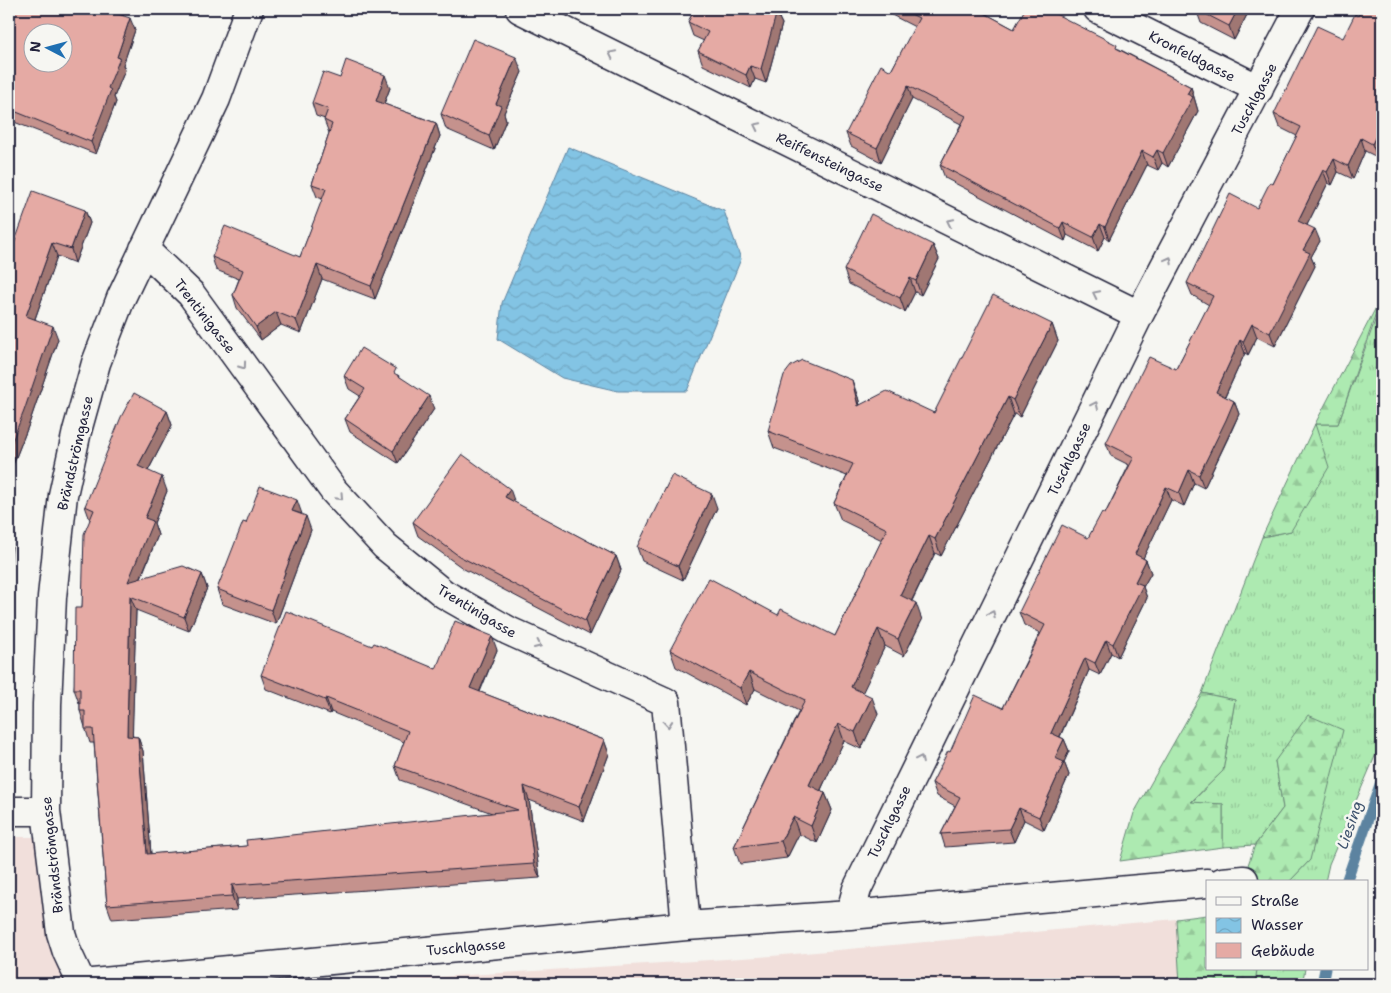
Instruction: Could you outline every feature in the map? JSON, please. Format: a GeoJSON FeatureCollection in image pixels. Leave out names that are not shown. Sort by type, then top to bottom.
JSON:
{"type":"FeatureCollection","features":[{"type":"Feature","properties":{"kind":"street","name":"Brändströmgasse"},"geometry":{"type":"LineString","coordinates":[[82,984],[61,934],[46,811],[47,704],[52,597],[63,495],[77,431],[96,363],[121,298],[216,99],[249,9]]}},
{"type":"Feature","properties":{"kind":"street","name":"Reiffensteingasse"},"geometry":{"type":"LineString","coordinates":[[520,9],[1139,315]]}},
{"type":"Feature","properties":{"kind":"street","name":"Kronfeldgasse"},"geometry":{"type":"LineString","coordinates":[[1098,9],[1259,89]]}},
{"type":"Feature","properties":{"kind":"street","name":"Tuschlgasse"},"geometry":{"type":"LineString","coordinates":[[850,915],[857,888],[1139,315],[1300,9]]}},
{"type":"Feature","properties":{"kind":"street","name":"Trentinigasse"},"geometry":{"type":"LineString","coordinates":[[144,250],[170,272],[191,294],[334,491],[385,546],[444,594],[509,631],[666,702],[686,926]]}},
{"type":"Feature","properties":{"kind":"street"},"geometry":{"type":"LineString","coordinates":[[9,812],[46,811]]}},
{"type":"Feature","properties":{"kind":"street","name":"Tuschlgasse"},"geometry":{"type":"LineString","coordinates":[[82,984],[686,926],[850,915],[1206,883]]}},
{"type":"Feature","properties":{"kind":"shaded area"},"geometry":{"type":"Polygon","coordinates":[[[9,837],[41,837],[66,984],[9,984],[9,837]]]}},
{"type":"Feature","properties":{"kind":"shaded area"},"geometry":{"type":"Polygon","coordinates":[[[1176,919],[1180,984],[325,984],[772,956],[1176,919]]]}},
{"type":"Feature","properties":{"kind":"green space"},"geometry":{"type":"Polygon","coordinates":[[[1382,296],[1338,424],[1315,424],[1382,296]]]}},
{"type":"Feature","properties":{"kind":"green space"},"geometry":{"type":"Polygon","coordinates":[[[1382,301],[1382,740],[1329,864],[1325,880],[1291,880],[1310,860],[1275,761],[1283,808],[1255,845],[1223,847],[1223,804],[1191,803],[1223,770],[1235,700],[1202,693],[1262,537],[1291,531],[1315,424],[1338,424],[1382,301]]]}},
{"type":"Feature","properties":{"kind":"green space"},"geometry":{"type":"Polygon","coordinates":[[[1315,424],[1329,467],[1291,531],[1262,537],[1315,424]]]}},
{"type":"Feature","properties":{"kind":"green space"},"geometry":{"type":"Polygon","coordinates":[[[1202,693],[1235,700],[1223,771],[1191,802],[1223,804],[1223,847],[1120,861],[1134,813],[1202,693]]]}},
{"type":"Feature","properties":{"kind":"green space"},"geometry":{"type":"Polygon","coordinates":[[[1308,715],[1343,730],[1310,860],[1291,880],[1243,880],[1255,845],[1283,808],[1275,761],[1308,715]]]}},
{"type":"Feature","properties":{"kind":"green space"},"geometry":{"type":"Polygon","coordinates":[[[1206,915],[1206,970],[1257,970],[1255,984],[1180,984],[1176,919],[1206,915]]]}},
{"type":"Feature","properties":{"kind":"green space"},"geometry":{"type":"Polygon","coordinates":[[[1257,970],[1305,970],[1302,984],[1255,984],[1257,970]]]}},
{"type":"Feature","properties":{"kind":"water"},"geometry":{"type":"Polygon","coordinates":[[[568,147],[724,211],[741,259],[687,391],[618,391],[562,378],[498,339],[502,303],[568,147]]]}},
{"type":"Feature","properties":{"kind":"building"},"geometry":{"type":"Polygon","coordinates":[[[9,9],[117,9],[115,13],[130,18],[117,57],[120,58],[108,88],[111,90],[91,142],[9,109],[9,9]]]}},
{"type":"Feature","properties":{"kind":"building"},"geometry":{"type":"Polygon","coordinates":[[[695,9],[773,9],[777,11],[761,69],[750,66],[746,75],[698,51],[708,32],[688,22],[695,9]]]}},
{"type":"Feature","properties":{"kind":"building"},"geometry":{"type":"Polygon","coordinates":[[[901,9],[977,9],[1014,29],[1025,9],[1046,9],[1117,45],[1116,48],[1191,87],[1187,94],[1193,97],[1163,153],[1157,150],[1153,157],[1142,151],[1105,227],[1100,224],[1093,237],[1063,222],[1060,228],[940,165],[966,116],[908,86],[877,148],[846,133],[881,65],[891,71],[919,18],[901,9]]]}},
{"type":"Feature","properties":{"kind":"building"},"geometry":{"type":"Polygon","coordinates":[[[1196,9],[1238,9],[1229,26],[1196,9]]]}},
{"type":"Feature","properties":{"kind":"building"},"geometry":{"type":"Polygon","coordinates":[[[1362,9],[1382,9],[1382,123],[1372,144],[1361,138],[1348,166],[1334,159],[1327,172],[1323,170],[1298,221],[1315,229],[1303,250],[1310,253],[1270,333],[1252,324],[1243,342],[1240,340],[1216,392],[1234,401],[1199,475],[1189,470],[1179,493],[1166,487],[1135,554],[1146,560],[1135,582],[1143,585],[1113,644],[1106,640],[1095,663],[1085,658],[1051,733],[1064,739],[1055,758],[1064,762],[1039,817],[1019,808],[1009,829],[941,834],[960,797],[932,783],[948,751],[950,752],[975,695],[1003,708],[1045,625],[1019,612],[1062,525],[1088,538],[1102,512],[1105,514],[1134,457],[1106,443],[1149,357],[1176,369],[1213,296],[1187,283],[1230,194],[1257,208],[1270,182],[1273,184],[1301,127],[1274,114],[1317,26],[1343,38],[1355,14],[1358,16],[1362,9]]]}},
{"type":"Feature","properties":{"kind":"building"},"geometry":{"type":"Polygon","coordinates":[[[473,39],[516,57],[496,104],[501,106],[489,136],[441,114],[473,39]]]}},
{"type":"Feature","properties":{"kind":"building"},"geometry":{"type":"Polygon","coordinates":[[[346,60],[385,75],[376,101],[436,123],[371,286],[317,265],[296,320],[276,312],[256,327],[233,295],[243,270],[212,257],[225,226],[300,257],[326,189],[312,184],[332,124],[324,120],[328,109],[312,103],[323,72],[340,78],[346,60]]]}},
{"type":"Feature","properties":{"kind":"building"},"geometry":{"type":"Polygon","coordinates":[[[33,191],[85,210],[71,249],[52,243],[26,316],[53,326],[9,449],[9,258],[33,191]]]}},
{"type":"Feature","properties":{"kind":"building"},"geometry":{"type":"Polygon","coordinates":[[[871,214],[933,245],[916,281],[910,278],[900,298],[844,270],[871,214]]]}},
{"type":"Feature","properties":{"kind":"building"},"geometry":{"type":"Polygon","coordinates":[[[993,295],[1052,324],[1013,400],[1008,397],[935,539],[929,536],[900,595],[916,603],[898,639],[878,629],[851,687],[872,697],[855,732],[838,724],[823,755],[809,785],[825,793],[811,826],[793,817],[781,841],[734,847],[805,700],[749,672],[740,688],[670,650],[709,578],[778,615],[781,609],[835,636],[887,529],[834,503],[853,464],[768,431],[784,375],[791,366],[802,360],[852,380],[858,406],[887,391],[934,413],[993,295]]]}},
{"type":"Feature","properties":{"kind":"building"},"geometry":{"type":"Polygon","coordinates":[[[361,348],[396,369],[394,373],[429,396],[393,451],[345,419],[365,389],[344,376],[361,348]]]}},
{"type":"Feature","properties":{"kind":"building"},"geometry":{"type":"Polygon","coordinates":[[[134,393],[167,411],[138,466],[162,477],[145,518],[153,521],[128,582],[183,566],[202,574],[184,617],[130,596],[127,736],[138,737],[147,854],[247,846],[246,840],[518,810],[395,766],[408,731],[326,698],[325,700],[261,675],[286,611],[372,646],[374,643],[436,669],[455,621],[492,636],[470,688],[604,740],[579,807],[524,786],[534,864],[232,885],[232,896],[107,905],[93,729],[85,729],[85,711],[80,711],[80,689],[74,689],[75,608],[82,608],[84,534],[94,510],[85,506],[121,417],[134,393]]]}},
{"type":"Feature","properties":{"kind":"building"},"geometry":{"type":"Polygon","coordinates":[[[462,454],[510,489],[505,497],[616,556],[585,621],[459,556],[413,522],[462,454]]]}},
{"type":"Feature","properties":{"kind":"building"},"geometry":{"type":"Polygon","coordinates":[[[672,475],[712,494],[678,566],[637,547],[672,475]]]}},
{"type":"Feature","properties":{"kind":"building"},"geometry":{"type":"Polygon","coordinates":[[[260,486],[297,500],[292,511],[306,516],[271,610],[217,589],[243,522],[246,523],[260,486]]]}},
{"type":"Feature","properties":{"kind":"waterway","name":"Liesing"},"geometry":{"type":"LineString","coordinates":[[1347,880],[1382,779]]}},
{"type":"Feature","properties":{"kind":"waterway","name":"Liesing"},"geometry":{"type":"LineString","coordinates":[[1322,984],[1325,970]]}}]}
